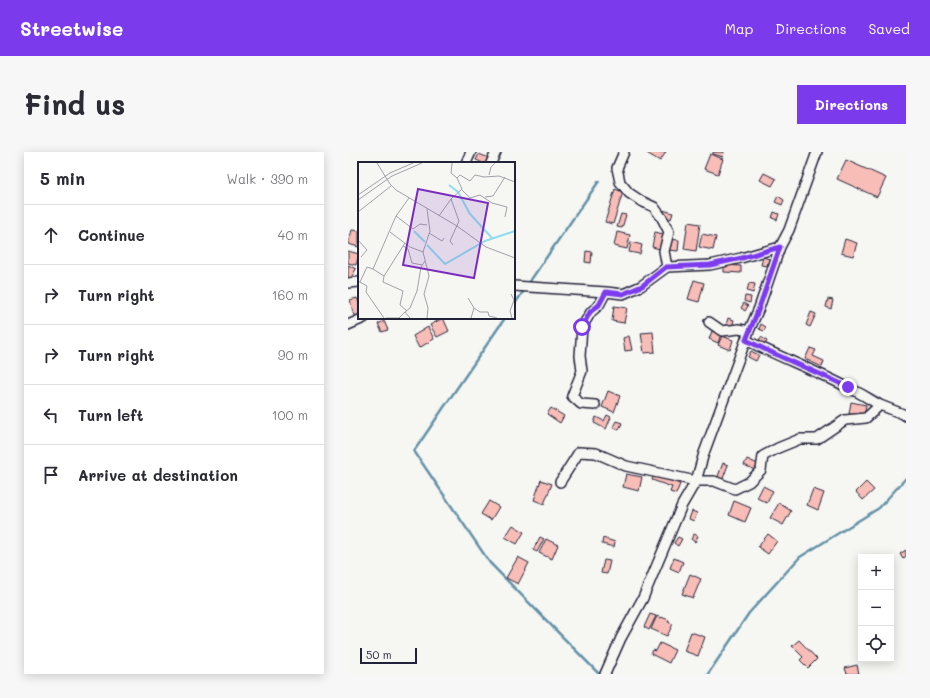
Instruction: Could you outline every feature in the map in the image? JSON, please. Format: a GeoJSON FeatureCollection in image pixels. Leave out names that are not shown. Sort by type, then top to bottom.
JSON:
{"type":"FeatureCollection","features":[{"type":"Feature","properties":{"kind":"street"},"geometry":{"type":"LineString","coordinates":[[466,162],[471,152]]}},
{"type":"Feature","properties":{"kind":"street"},"geometry":{"type":"LineString","coordinates":[[491,162],[496,152]]}},
{"type":"Feature","properties":{"kind":"street"},"geometry":{"type":"LineString","coordinates":[[624,152],[617,168],[620,182],[629,193],[654,207],[662,218],[668,232],[664,251],[666,267]]}},
{"type":"Feature","properties":{"kind":"street"},"geometry":{"type":"LineString","coordinates":[[605,674],[621,638],[643,598],[682,505],[696,481],[704,452],[749,330],[759,308],[780,247],[789,230],[817,152]]}},
{"type":"Feature","properties":{"kind":"street"},"geometry":{"type":"LineString","coordinates":[[515,286],[623,294],[642,286],[666,267],[710,265],[780,247]]}},
{"type":"Feature","properties":{"kind":"street"},"geometry":{"type":"LineString","coordinates":[[348,283],[358,282]]}},
{"type":"Feature","properties":{"kind":"street"},"geometry":{"type":"LineString","coordinates":[[595,405],[581,404],[572,396],[582,371],[580,356],[582,327],[590,312],[599,305],[606,292]]}},
{"type":"Feature","properties":{"kind":"street"},"geometry":{"type":"LineString","coordinates":[[348,325],[362,319]]}},
{"type":"Feature","properties":{"kind":"street"},"geometry":{"type":"LineString","coordinates":[[709,322],[722,330],[749,330]]}},
{"type":"Feature","properties":{"kind":"street"},"geometry":{"type":"LineString","coordinates":[[746,340],[778,356],[813,370],[880,405],[906,416]]}},
{"type":"Feature","properties":{"kind":"street"},"geometry":{"type":"LineString","coordinates":[[560,482],[579,452],[596,453],[626,466],[696,481],[714,481],[735,488],[749,482],[760,470],[763,456],[800,439],[817,439],[845,420],[866,418],[880,405]]}},
{"type":"Feature","properties":{"kind":"building"},"geometry":{"type":"Polygon","coordinates":[[[645,152],[666,152],[660,161],[645,152]]]}},
{"type":"Feature","properties":{"kind":"building"},"geometry":{"type":"Polygon","coordinates":[[[713,152],[724,152],[723,157],[713,154],[713,152]]]}},
{"type":"Feature","properties":{"kind":"building"},"geometry":{"type":"Polygon","coordinates":[[[479,154],[489,158],[487,162],[476,160],[479,154]]]}},
{"type":"Feature","properties":{"kind":"building"},"geometry":{"type":"Polygon","coordinates":[[[710,154],[723,159],[718,174],[704,169],[710,154]]]}},
{"type":"Feature","properties":{"kind":"building"},"geometry":{"type":"Polygon","coordinates":[[[846,160],[886,178],[877,197],[837,179],[846,160]]]}},
{"type":"Feature","properties":{"kind":"building"},"geometry":{"type":"Polygon","coordinates":[[[764,173],[776,179],[772,186],[760,180],[764,173]]]}},
{"type":"Feature","properties":{"kind":"building"},"geometry":{"type":"Polygon","coordinates":[[[615,189],[623,192],[613,224],[605,222],[615,189]]]}},
{"type":"Feature","properties":{"kind":"building"},"geometry":{"type":"Polygon","coordinates":[[[778,196],[784,200],[782,205],[775,202],[778,196]]]}},
{"type":"Feature","properties":{"kind":"building"},"geometry":{"type":"Polygon","coordinates":[[[663,210],[673,213],[671,219],[661,215],[663,210]]]}},
{"type":"Feature","properties":{"kind":"building"},"geometry":{"type":"Polygon","coordinates":[[[774,212],[779,214],[777,220],[772,218],[774,212]]]}},
{"type":"Feature","properties":{"kind":"building"},"geometry":{"type":"Polygon","coordinates":[[[621,214],[626,215],[622,228],[617,227],[621,214]]]}},
{"type":"Feature","properties":{"kind":"building"},"geometry":{"type":"Polygon","coordinates":[[[688,222],[700,224],[696,251],[684,249],[688,222]]]}},
{"type":"Feature","properties":{"kind":"building"},"geometry":{"type":"Polygon","coordinates":[[[352,230],[358,231],[358,247],[348,244],[352,230]]]}},
{"type":"Feature","properties":{"kind":"building"},"geometry":{"type":"Polygon","coordinates":[[[617,232],[630,235],[627,249],[614,246],[617,232]]]}},
{"type":"Feature","properties":{"kind":"building"},"geometry":{"type":"Polygon","coordinates":[[[655,232],[667,235],[663,250],[652,247],[655,232]]]}},
{"type":"Feature","properties":{"kind":"building"},"geometry":{"type":"Polygon","coordinates":[[[702,234],[716,237],[713,250],[699,247],[702,234]]]}},
{"type":"Feature","properties":{"kind":"building"},"geometry":{"type":"Polygon","coordinates":[[[669,239],[679,240],[678,251],[668,250],[669,239]]]}},
{"type":"Feature","properties":{"kind":"building"},"geometry":{"type":"Polygon","coordinates":[[[845,239],[857,243],[853,256],[841,253],[845,239]]]}},
{"type":"Feature","properties":{"kind":"building"},"geometry":{"type":"Polygon","coordinates":[[[631,242],[642,245],[640,254],[629,252],[631,242]]]}},
{"type":"Feature","properties":{"kind":"building"},"geometry":{"type":"Polygon","coordinates":[[[348,251],[358,254],[356,265],[348,263],[348,251]]]}},
{"type":"Feature","properties":{"kind":"building"},"geometry":{"type":"Polygon","coordinates":[[[586,251],[592,252],[591,263],[585,262],[586,251]]]}},
{"type":"Feature","properties":{"kind":"building"},"geometry":{"type":"Polygon","coordinates":[[[763,257],[769,259],[767,266],[761,265],[763,257]]]}},
{"type":"Feature","properties":{"kind":"building"},"geometry":{"type":"Polygon","coordinates":[[[348,265],[356,269],[350,280],[348,279],[348,265]]]}},
{"type":"Feature","properties":{"kind":"building"},"geometry":{"type":"Polygon","coordinates":[[[724,265],[741,266],[741,273],[724,272],[724,265]]]}},
{"type":"Feature","properties":{"kind":"building"},"geometry":{"type":"Polygon","coordinates":[[[694,280],[704,283],[699,302],[688,299],[694,280]]]}},
{"type":"Feature","properties":{"kind":"building"},"geometry":{"type":"Polygon","coordinates":[[[749,283],[755,284],[753,293],[747,291],[749,283]]]}},
{"type":"Feature","properties":{"kind":"building"},"geometry":{"type":"Polygon","coordinates":[[[745,296],[751,297],[750,303],[744,301],[745,296]]]}},
{"type":"Feature","properties":{"kind":"building"},"geometry":{"type":"Polygon","coordinates":[[[357,298],[358,315],[354,316],[350,300],[357,298]]]}},
{"type":"Feature","properties":{"kind":"building"},"geometry":{"type":"Polygon","coordinates":[[[828,299],[833,300],[831,309],[826,307],[828,299]]]}},
{"type":"Feature","properties":{"kind":"building"},"geometry":{"type":"Polygon","coordinates":[[[744,303],[748,306],[745,311],[741,308],[744,303]]]}},
{"type":"Feature","properties":{"kind":"building"},"geometry":{"type":"Polygon","coordinates":[[[614,306],[627,308],[624,323],[612,321],[614,306]]]}},
{"type":"Feature","properties":{"kind":"building"},"geometry":{"type":"Polygon","coordinates":[[[811,312],[816,314],[810,327],[806,325],[811,312]]]}},
{"type":"Feature","properties":{"kind":"building"},"geometry":{"type":"Polygon","coordinates":[[[728,318],[734,320],[732,327],[726,325],[728,318]]]}},
{"type":"Feature","properties":{"kind":"building"},"geometry":{"type":"Polygon","coordinates":[[[443,319],[449,331],[437,337],[430,325],[443,319]]]}},
{"type":"Feature","properties":{"kind":"building"},"geometry":{"type":"Polygon","coordinates":[[[384,321],[388,330],[382,332],[378,324],[384,321]]]}},
{"type":"Feature","properties":{"kind":"building"},"geometry":{"type":"Polygon","coordinates":[[[761,324],[766,327],[764,331],[759,329],[761,324]]]}},
{"type":"Feature","properties":{"kind":"building"},"geometry":{"type":"Polygon","coordinates":[[[428,327],[434,339],[419,348],[413,336],[428,327]]]}},
{"type":"Feature","properties":{"kind":"building"},"geometry":{"type":"Polygon","coordinates":[[[712,331],[721,334],[718,343],[709,339],[712,331]]]}},
{"type":"Feature","properties":{"kind":"building"},"geometry":{"type":"Polygon","coordinates":[[[653,332],[655,352],[644,353],[641,333],[653,332]]]}},
{"type":"Feature","properties":{"kind":"building"},"geometry":{"type":"Polygon","coordinates":[[[629,336],[632,350],[625,351],[623,338],[629,336]]]}},
{"type":"Feature","properties":{"kind":"building"},"geometry":{"type":"Polygon","coordinates":[[[722,336],[733,340],[730,350],[718,345],[722,336]]]}},
{"type":"Feature","properties":{"kind":"building"},"geometry":{"type":"Polygon","coordinates":[[[761,337],[767,341],[764,346],[758,342],[761,337]]]}},
{"type":"Feature","properties":{"kind":"building"},"geometry":{"type":"Polygon","coordinates":[[[810,348],[816,350],[813,356],[824,361],[822,367],[805,359],[810,348]]]}},
{"type":"Feature","properties":{"kind":"building"},"geometry":{"type":"Polygon","coordinates":[[[751,351],[759,355],[756,361],[748,357],[751,351]]]}},
{"type":"Feature","properties":{"kind":"building"},"geometry":{"type":"Polygon","coordinates":[[[608,391],[620,396],[614,412],[602,407],[608,391]]]}},
{"type":"Feature","properties":{"kind":"building"},"geometry":{"type":"Polygon","coordinates":[[[851,402],[866,405],[864,417],[849,414],[851,402]]]}},
{"type":"Feature","properties":{"kind":"building"},"geometry":{"type":"Polygon","coordinates":[[[551,408],[564,416],[560,423],[547,414],[551,408]]]}},
{"type":"Feature","properties":{"kind":"building"},"geometry":{"type":"Polygon","coordinates":[[[607,415],[611,417],[606,429],[594,423],[596,417],[604,421],[607,415]]]}},
{"type":"Feature","properties":{"kind":"building"},"geometry":{"type":"Polygon","coordinates":[[[616,421],[622,423],[619,430],[613,427],[616,421]]]}},
{"type":"Feature","properties":{"kind":"building"},"geometry":{"type":"Polygon","coordinates":[[[747,459],[760,465],[757,471],[744,465],[747,459]]]}},
{"type":"Feature","properties":{"kind":"building"},"geometry":{"type":"Polygon","coordinates":[[[723,463],[728,465],[722,481],[717,479],[723,463]]]}},
{"type":"Feature","properties":{"kind":"building"},"geometry":{"type":"Polygon","coordinates":[[[626,474],[642,477],[639,491],[623,487],[626,474]]]}},
{"type":"Feature","properties":{"kind":"building"},"geometry":{"type":"Polygon","coordinates":[[[654,475],[680,484],[676,494],[670,492],[672,487],[652,480],[654,475]]]}},
{"type":"Feature","properties":{"kind":"building"},"geometry":{"type":"Polygon","coordinates":[[[541,480],[552,484],[544,504],[534,500],[541,480]]]}},
{"type":"Feature","properties":{"kind":"building"},"geometry":{"type":"Polygon","coordinates":[[[866,482],[874,490],[863,500],[856,492],[866,482]]]}},
{"type":"Feature","properties":{"kind":"building"},"geometry":{"type":"Polygon","coordinates":[[[763,486],[773,491],[767,503],[757,498],[763,486]]]}},
{"type":"Feature","properties":{"kind":"building"},"geometry":{"type":"Polygon","coordinates":[[[813,489],[824,493],[818,510],[807,505],[813,489]]]}},
{"type":"Feature","properties":{"kind":"building"},"geometry":{"type":"Polygon","coordinates":[[[489,501],[499,507],[491,520],[481,514],[489,501]]]}},
{"type":"Feature","properties":{"kind":"building"},"geometry":{"type":"Polygon","coordinates":[[[734,501],[751,508],[745,522],[729,515],[734,501]]]}},
{"type":"Feature","properties":{"kind":"building"},"geometry":{"type":"Polygon","coordinates":[[[779,503],[791,511],[783,525],[770,518],[779,503]]]}},
{"type":"Feature","properties":{"kind":"building"},"geometry":{"type":"Polygon","coordinates":[[[692,511],[697,513],[694,521],[689,519],[692,511]]]}},
{"type":"Feature","properties":{"kind":"building"},"geometry":{"type":"Polygon","coordinates":[[[513,525],[524,532],[517,544],[505,537],[513,525]]]}},
{"type":"Feature","properties":{"kind":"building"},"geometry":{"type":"Polygon","coordinates":[[[694,534],[698,536],[695,542],[691,539],[694,534]]]}},
{"type":"Feature","properties":{"kind":"building"},"geometry":{"type":"Polygon","coordinates":[[[768,534],[777,541],[768,554],[758,547],[768,534]]]}},
{"type":"Feature","properties":{"kind":"building"},"geometry":{"type":"Polygon","coordinates":[[[540,537],[544,539],[537,552],[533,550],[540,537]]]}},
{"type":"Feature","properties":{"kind":"building"},"geometry":{"type":"Polygon","coordinates":[[[678,537],[682,539],[678,546],[674,543],[678,537]]]}},
{"type":"Feature","properties":{"kind":"building"},"geometry":{"type":"Polygon","coordinates":[[[603,538],[615,542],[614,547],[602,544],[603,538]]]}},
{"type":"Feature","properties":{"kind":"building"},"geometry":{"type":"Polygon","coordinates":[[[546,539],[558,545],[552,559],[539,553],[546,539]]]}},
{"type":"Feature","properties":{"kind":"building"},"geometry":{"type":"Polygon","coordinates":[[[906,550],[906,556],[903,559],[900,554],[906,550]]]}},
{"type":"Feature","properties":{"kind":"building"},"geometry":{"type":"Polygon","coordinates":[[[518,557],[529,563],[518,584],[506,578],[518,557]]]}},
{"type":"Feature","properties":{"kind":"building"},"geometry":{"type":"Polygon","coordinates":[[[674,558],[683,562],[679,572],[670,568],[674,558]]]}},
{"type":"Feature","properties":{"kind":"building"},"geometry":{"type":"Polygon","coordinates":[[[604,560],[610,561],[607,574],[601,573],[604,560]]]}},
{"type":"Feature","properties":{"kind":"building"},"geometry":{"type":"Polygon","coordinates":[[[690,574],[701,579],[693,598],[682,594],[690,574]]]}},
{"type":"Feature","properties":{"kind":"building"},"geometry":{"type":"Polygon","coordinates":[[[650,614],[656,616],[649,630],[644,627],[650,614]]]}},
{"type":"Feature","properties":{"kind":"building"},"geometry":{"type":"Polygon","coordinates":[[[657,616],[669,620],[668,622],[673,624],[667,636],[651,629],[657,616]]]}},
{"type":"Feature","properties":{"kind":"building"},"geometry":{"type":"Polygon","coordinates":[[[691,632],[705,637],[698,656],[684,651],[691,632]]]}},
{"type":"Feature","properties":{"kind":"building"},"geometry":{"type":"Polygon","coordinates":[[[799,640],[817,659],[808,668],[800,660],[803,657],[792,646],[799,640]]]}},
{"type":"Feature","properties":{"kind":"building"},"geometry":{"type":"Polygon","coordinates":[[[660,643],[675,650],[669,663],[651,654],[653,650],[656,651],[660,643]]]}},
{"type":"Feature","properties":{"kind":"building"},"geometry":{"type":"Polygon","coordinates":[[[857,665],[859,674],[847,674],[845,668],[857,665]]]}},
{"type":"Feature","properties":{"kind":"waterway"},"geometry":{"type":"LineString","coordinates":[[528,284],[599,181]]}},
{"type":"Feature","properties":{"kind":"waterway"},"geometry":{"type":"LineString","coordinates":[[515,304],[525,289]]}},
{"type":"Feature","properties":{"kind":"waterway"},"geometry":{"type":"LineString","coordinates":[[504,319],[414,451],[490,563],[599,674]]}},
{"type":"Feature","properties":{"kind":"waterway"},"geometry":{"type":"LineString","coordinates":[[708,674],[749,613],[800,557],[879,508],[906,478]]}},
{"type":"Feature","properties":{"kind":"route"},"geometry":{"type":"LineString","coordinates":[[582,327],[590,312],[599,305],[606,292],[623,294],[642,286],[666,267],[710,265],[780,247],[759,308],[746,340],[848,387]]}}]}
